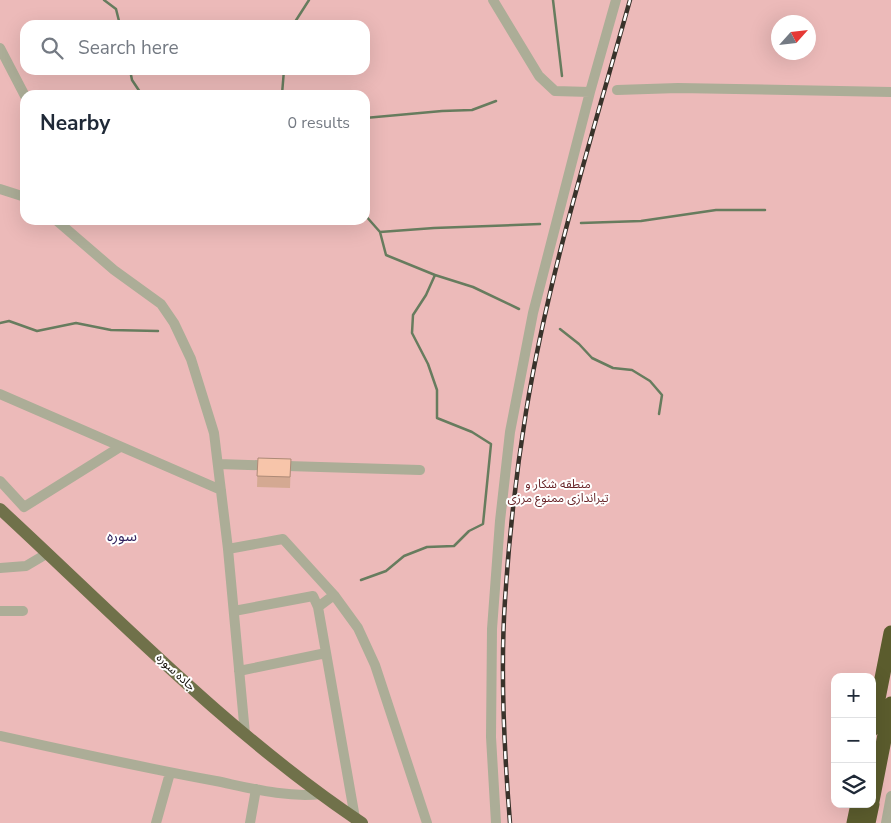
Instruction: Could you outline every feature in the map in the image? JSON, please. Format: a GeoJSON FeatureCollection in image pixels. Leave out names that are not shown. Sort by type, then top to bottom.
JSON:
{"type":"FeatureCollection","features":[{"type":"Feature","properties":{"kind":"highway"},"geometry":{"type":"LineString","coordinates":[[874,718],[891,633]]}},
{"type":"Feature","properties":{"kind":"highway"},"geometry":{"type":"LineString","coordinates":[[876,782],[890,710]]}},
{"type":"Feature","properties":{"kind":"highway"},"geometry":{"type":"LineString","coordinates":[[854,823],[857,808]]}},
{"type":"Feature","properties":{"kind":"highway"},"geometry":{"type":"LineString","coordinates":[[868,823],[871,808]]}},
{"type":"Feature","properties":{"kind":"main road","name":"جاده سوره"},"geometry":{"type":"LineString","coordinates":[[0,509],[188,685],[245,734],[321,794],[359,821]]}},
{"type":"Feature","properties":{"kind":"street"},"geometry":{"type":"LineString","coordinates":[[493,0],[539,76],[555,90],[590,92]]}},
{"type":"Feature","properties":{"kind":"street"},"geometry":{"type":"LineString","coordinates":[[496,823],[491,737],[492,628],[500,521],[510,432],[533,313],[590,92],[616,0]]}},
{"type":"Feature","properties":{"kind":"street"},"geometry":{"type":"LineString","coordinates":[[0,48],[22,90]]}},
{"type":"Feature","properties":{"kind":"street"},"geometry":{"type":"LineString","coordinates":[[617,90],[678,88],[891,92]]}},
{"type":"Feature","properties":{"kind":"street"},"geometry":{"type":"LineString","coordinates":[[0,189],[20,195]]}},
{"type":"Feature","properties":{"kind":"street"},"geometry":{"type":"LineString","coordinates":[[62,225],[114,270],[161,304],[174,323],[190,359],[214,434],[228,549],[245,734]]}},
{"type":"Feature","properties":{"kind":"street"},"geometry":{"type":"LineString","coordinates":[[0,394],[221,490]]}},
{"type":"Feature","properties":{"kind":"street"},"geometry":{"type":"LineString","coordinates":[[13,521],[24,507],[120,447]]}},
{"type":"Feature","properties":{"kind":"street"},"geometry":{"type":"LineString","coordinates":[[218,464],[420,470]]}},
{"type":"Feature","properties":{"kind":"street"},"geometry":{"type":"LineString","coordinates":[[0,481],[24,507]]}},
{"type":"Feature","properties":{"kind":"street"},"geometry":{"type":"LineString","coordinates":[[228,549],[283,539],[334,595],[358,628],[375,665],[427,823]]}},
{"type":"Feature","properties":{"kind":"street"},"geometry":{"type":"LineString","coordinates":[[0,568],[26,566],[48,553]]}},
{"type":"Feature","properties":{"kind":"street"},"geometry":{"type":"LineString","coordinates":[[318,606],[334,595]]}},
{"type":"Feature","properties":{"kind":"street"},"geometry":{"type":"LineString","coordinates":[[234,611],[313,596],[318,606],[359,821]]}},
{"type":"Feature","properties":{"kind":"street"},"geometry":{"type":"LineString","coordinates":[[0,611],[23,611]]}},
{"type":"Feature","properties":{"kind":"street"},"geometry":{"type":"LineString","coordinates":[[239,671],[326,652]]}},
{"type":"Feature","properties":{"kind":"street"},"geometry":{"type":"LineString","coordinates":[[0,736],[170,773],[256,789],[303,796],[321,794]]}},
{"type":"Feature","properties":{"kind":"street"},"geometry":{"type":"LineString","coordinates":[[156,823],[170,773]]}},
{"type":"Feature","properties":{"kind":"street"},"geometry":{"type":"LineString","coordinates":[[250,823],[256,789]]}},
{"type":"Feature","properties":{"kind":"street"},"geometry":{"type":"LineString","coordinates":[[886,823],[891,796]]}},
{"type":"Feature","properties":{"kind":"green space","name":"منطقه شکار و تیراندازی ممنوع مرزی"},"geometry":{"type":"Polygon","coordinates":[[[0,0],[891,0],[891,823],[0,823],[0,0]]]}},
{"type":"Feature","properties":{"kind":"building"},"geometry":{"type":"Polygon","coordinates":[[[258,458],[291,459],[290,477],[257,476],[258,458]]]}},
{"type":"Feature","properties":{"kind":"waterway"},"geometry":{"type":"LineString","coordinates":[[104,0],[116,9],[119,20]]}},
{"type":"Feature","properties":{"kind":"waterway"},"geometry":{"type":"LineString","coordinates":[[296,20],[309,0]]}},
{"type":"Feature","properties":{"kind":"waterway"},"geometry":{"type":"LineString","coordinates":[[553,0],[562,76]]}},
{"type":"Feature","properties":{"kind":"waterway"},"geometry":{"type":"LineString","coordinates":[[131,75],[139,90]]}},
{"type":"Feature","properties":{"kind":"waterway"},"geometry":{"type":"LineString","coordinates":[[282,90],[284,75]]}},
{"type":"Feature","properties":{"kind":"waterway"},"geometry":{"type":"LineString","coordinates":[[370,118],[472,110],[496,101]]}},
{"type":"Feature","properties":{"kind":"waterway"},"geometry":{"type":"LineString","coordinates":[[581,223],[641,221],[716,210],[765,210]]}},
{"type":"Feature","properties":{"kind":"waterway"},"geometry":{"type":"LineString","coordinates":[[370,221],[380,232],[386,255],[435,275],[473,287],[519,309]]}},
{"type":"Feature","properties":{"kind":"waterway"},"geometry":{"type":"LineString","coordinates":[[380,232],[540,224]]}},
{"type":"Feature","properties":{"kind":"waterway"},"geometry":{"type":"LineString","coordinates":[[361,580],[386,571],[404,556],[427,547],[454,546],[469,531],[483,524],[491,444],[472,432],[437,418],[437,390],[428,364],[412,333],[413,315],[426,295],[435,275]]}},
{"type":"Feature","properties":{"kind":"waterway"},"geometry":{"type":"LineString","coordinates":[[0,323],[9,321],[37,331],[76,323],[111,330],[158,331]]}},
{"type":"Feature","properties":{"kind":"waterway"},"geometry":{"type":"LineString","coordinates":[[560,329],[579,344],[592,358],[613,368],[632,370],[650,381],[662,395],[659,414]]}},
{"type":"Feature","properties":{"kind":"railway"},"geometry":{"type":"LineString","coordinates":[[510,823],[503,712],[503,656],[511,530],[522,435],[559,256],[586,153],[630,0]]}},
{"type":"Feature","properties":{"kind":"district","name":"سوره"},"geometry":{"type":"Point","coordinates":[122,536]}}]}
